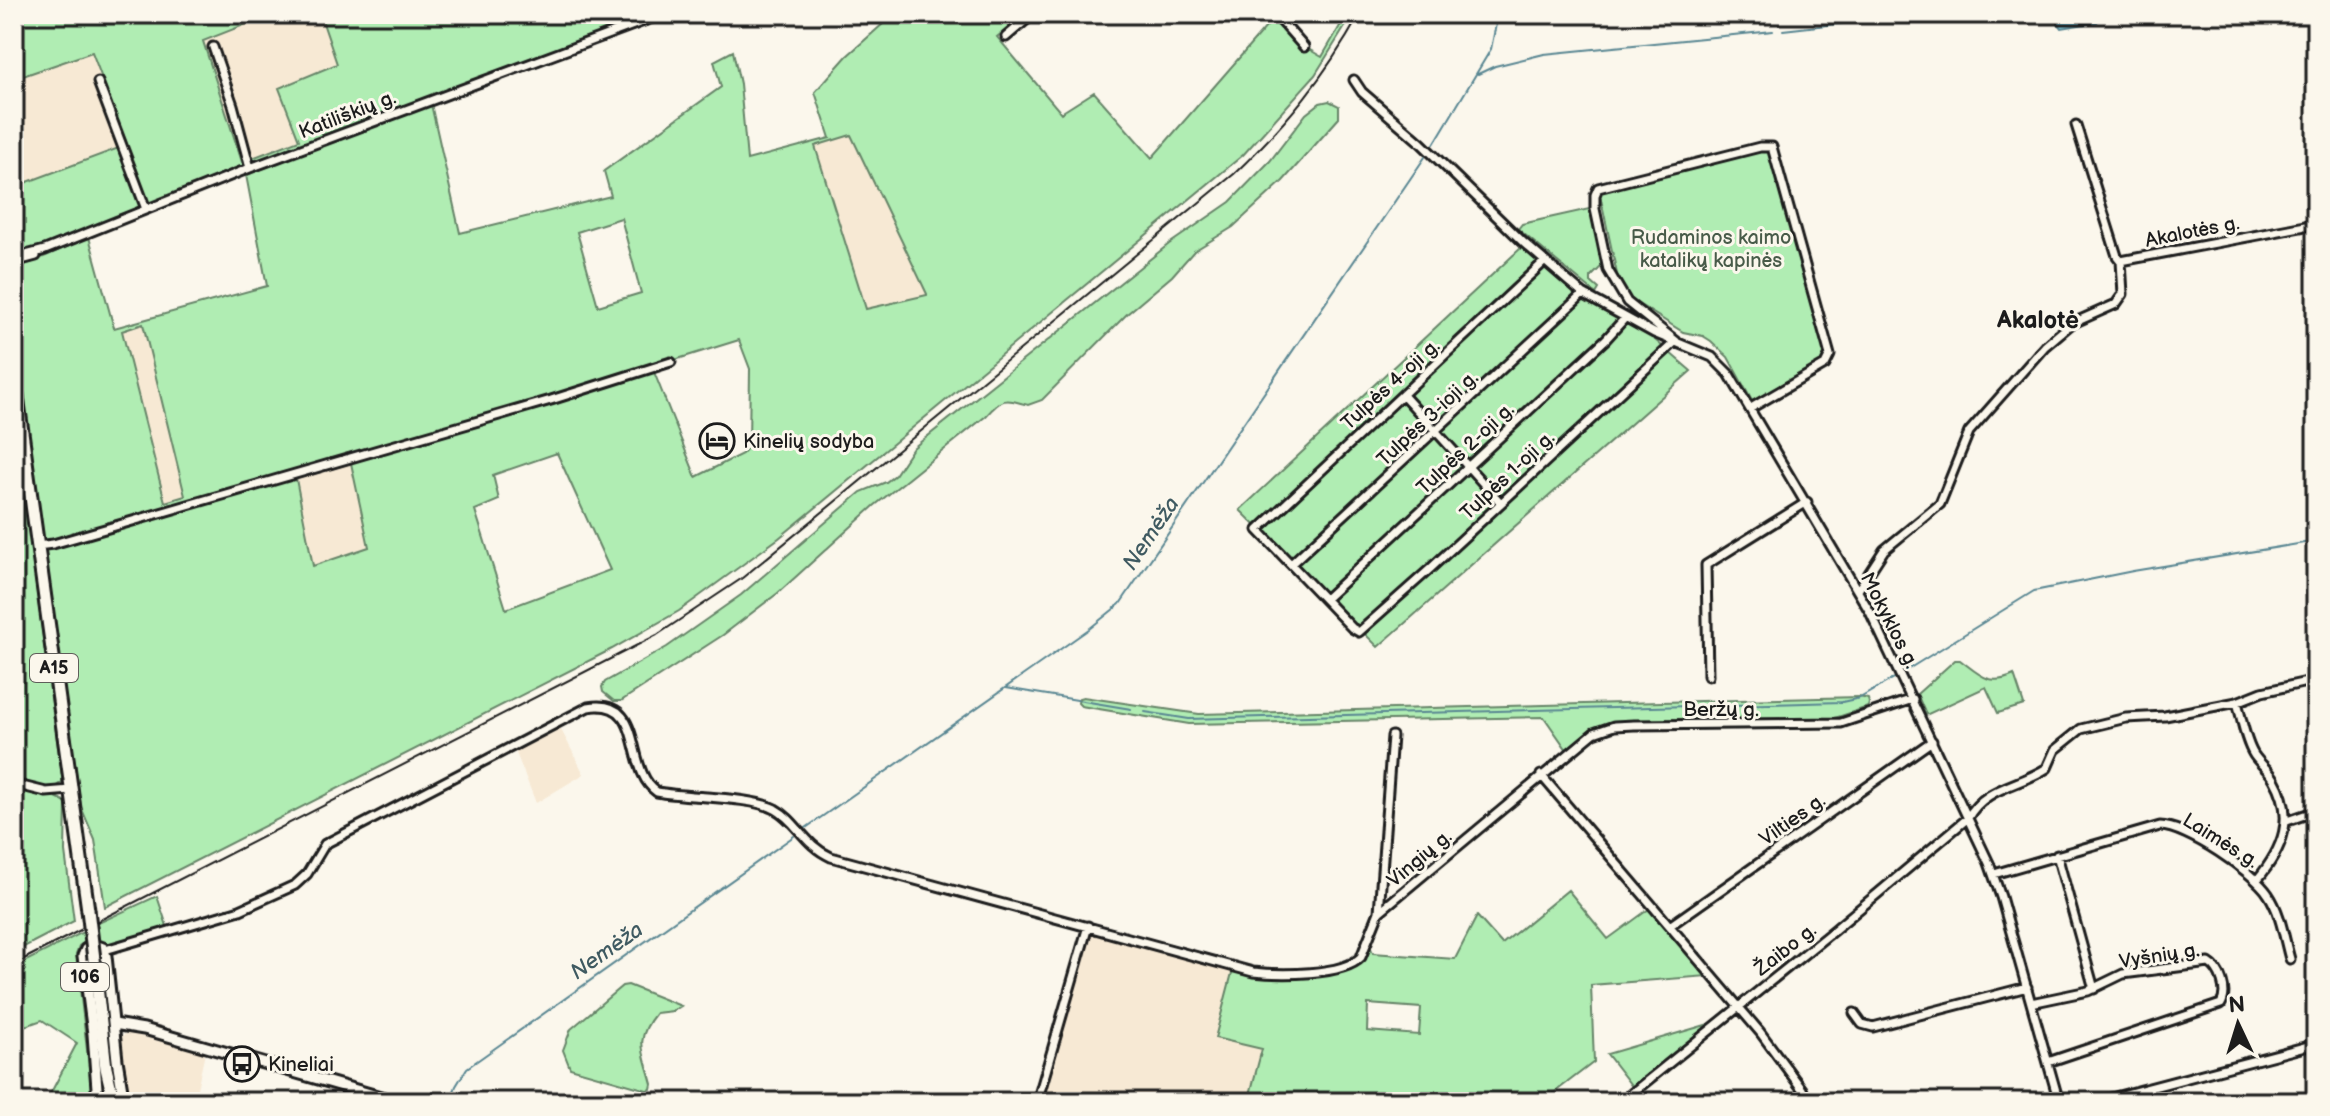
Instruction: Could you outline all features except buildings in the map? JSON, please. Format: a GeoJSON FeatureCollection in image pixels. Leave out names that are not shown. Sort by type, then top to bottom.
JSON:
{"type":"FeatureCollection","features":[{"type":"Feature","properties":{"kind":"highway","name":"A15"},"geometry":{"type":"LineString","coordinates":[[14,374],[88,910],[107,1102]]}},
{"type":"Feature","properties":{"kind":"highway","name":"A15"},"geometry":{"type":"LineString","coordinates":[[106,1068],[114,1102]]}},
{"type":"Feature","properties":{"kind":"main road","name":"106"},"geometry":{"type":"LineString","coordinates":[[98,1102],[83,956],[90,946],[105,950],[124,1102]]}},
{"type":"Feature","properties":{"kind":"main road"},"geometry":{"type":"LineString","coordinates":[[114,1024],[144,1029],[398,1102]]}},
{"type":"Feature","properties":{"kind":"street","name":"Katiliškių g."},"geometry":{"type":"LineString","coordinates":[[14,253],[26,255],[45,250],[250,168],[663,14]]}},
{"type":"Feature","properties":{"kind":"street"},"geometry":{"type":"LineString","coordinates":[[1006,37],[1033,14]]}},
{"type":"Feature","properties":{"kind":"street"},"geometry":{"type":"LineString","coordinates":[[1275,14],[1304,47]]}},
{"type":"Feature","properties":{"kind":"street"},"geometry":{"type":"LineString","coordinates":[[213,47],[250,168]]}},
{"type":"Feature","properties":{"kind":"street","name":"Mokyklos g."},"geometry":{"type":"LineString","coordinates":[[1354,80],[1362,92],[1421,143],[1544,262],[1583,294],[1625,318],[1712,357],[1751,408],[1858,590],[1913,699],[1994,874],[2059,1102]]}},
{"type":"Feature","properties":{"kind":"street"},"geometry":{"type":"LineString","coordinates":[[98,82],[146,209]]}},
{"type":"Feature","properties":{"kind":"street","name":"Akalotės g."},"geometry":{"type":"LineString","coordinates":[[2076,125],[2121,261],[2316,224]]}},
{"type":"Feature","properties":{"kind":"street"},"geometry":{"type":"LineString","coordinates":[[1676,341],[1621,295],[1605,260],[1595,209],[1598,188],[1760,147],[1772,147],[1830,355],[1825,365],[1751,408]]}},
{"type":"Feature","properties":{"kind":"street","name":"Katiliškių g."},"geometry":{"type":"LineString","coordinates":[[14,262],[34,257],[45,250]]}},
{"type":"Feature","properties":{"kind":"street"},"geometry":{"type":"LineString","coordinates":[[1858,590],[1884,550],[1940,504],[1969,432],[2045,346],[2071,324],[2116,304],[2123,294],[2121,261]]}},
{"type":"Feature","properties":{"kind":"street","name":"Tulpės 4-oji g."},"geometry":{"type":"LineString","coordinates":[[1291,564],[1258,530],[1544,262]]}},
{"type":"Feature","properties":{"kind":"street","name":"Tulpės 3-ioji g."},"geometry":{"type":"LineString","coordinates":[[1291,564],[1583,294]]}},
{"type":"Feature","properties":{"kind":"street"},"geometry":{"type":"LineString","coordinates":[[1607,307],[1621,295]]}},
{"type":"Feature","properties":{"kind":"street","name":"Tulpės 2-oji g."},"geometry":{"type":"LineString","coordinates":[[1325,599],[1625,318]]}},
{"type":"Feature","properties":{"kind":"street","name":"Tulpės 1-oji g."},"geometry":{"type":"LineString","coordinates":[[1325,599],[1359,632],[1676,341]]}},
{"type":"Feature","properties":{"kind":"street"},"geometry":{"type":"LineString","coordinates":[[37,546],[53,544],[551,400],[671,362]]}},
{"type":"Feature","properties":{"kind":"street"},"geometry":{"type":"LineString","coordinates":[[1403,395],[1501,503]]}},
{"type":"Feature","properties":{"kind":"street"},"geometry":{"type":"LineString","coordinates":[[1708,676],[1706,565],[1807,502]]}},
{"type":"Feature","properties":{"kind":"street"},"geometry":{"type":"LineString","coordinates":[[1291,564],[1325,599]]}},
{"type":"Feature","properties":{"kind":"street","name":"Žaibo g."},"geometry":{"type":"LineString","coordinates":[[1621,1102],[1968,818],[1973,807],[1985,796],[2047,768],[2055,750],[2073,734],[2126,718],[2165,716],[2237,702],[2262,692],[2316,680]]}},
{"type":"Feature","properties":{"kind":"street","name":"Beržų g."},"geometry":{"type":"LineString","coordinates":[[1541,775],[1587,737],[1614,726],[1824,725],[1860,718],[1913,699]]}},
{"type":"Feature","properties":{"kind":"street"},"geometry":{"type":"LineString","coordinates":[[2237,702],[2249,745],[2275,781],[2287,821],[2283,838],[2257,880]]}},
{"type":"Feature","properties":{"kind":"street"},"geometry":{"type":"LineString","coordinates":[[105,950],[240,910],[295,885],[307,874],[325,844],[597,705],[616,710],[627,722],[645,780],[657,792],[769,806],[787,819],[810,845],[831,857],[1253,972],[1270,974],[1339,969],[1356,962],[1361,957],[1379,912]]}},
{"type":"Feature","properties":{"kind":"street","name":"Vingių g."},"geometry":{"type":"LineString","coordinates":[[1379,912],[1392,736]]}},
{"type":"Feature","properties":{"kind":"street","name":"Vilties g."},"geometry":{"type":"LineString","coordinates":[[1671,925],[1932,741]]}},
{"type":"Feature","properties":{"kind":"street"},"geometry":{"type":"LineString","coordinates":[[1541,775],[1738,1007],[1784,1064],[1808,1102]]}},
{"type":"Feature","properties":{"kind":"street","name":"Vingių g."},"geometry":{"type":"LineString","coordinates":[[1379,912],[1541,775]]}},
{"type":"Feature","properties":{"kind":"street"},"geometry":{"type":"LineString","coordinates":[[14,784],[46,792],[71,790]]}},
{"type":"Feature","properties":{"kind":"street"},"geometry":{"type":"LineString","coordinates":[[2287,821],[2316,811]]}},
{"type":"Feature","properties":{"kind":"street","name":"Laimės g."},"geometry":{"type":"LineString","coordinates":[[1994,874],[2167,826],[2222,854],[2257,880],[2272,901],[2290,959]]}},
{"type":"Feature","properties":{"kind":"street"},"geometry":{"type":"LineString","coordinates":[[2057,855],[2094,989]]}},
{"type":"Feature","properties":{"kind":"street"},"geometry":{"type":"LineString","coordinates":[[1037,1102],[1088,926]]}},
{"type":"Feature","properties":{"kind":"street","name":"Vyšnių g."},"geometry":{"type":"LineString","coordinates":[[2031,1003],[2094,989],[2116,977],[2137,971],[2209,963],[2219,973],[2224,996],[2221,1004],[2048,1062]]}},
{"type":"Feature","properties":{"kind":"street"},"geometry":{"type":"LineString","coordinates":[[1854,1013],[1862,1024],[1873,1027],[2027,987]]}},
{"type":"Feature","properties":{"kind":"street"},"geometry":{"type":"LineString","coordinates":[[2096,1102],[2316,1044]]}},
{"type":"Feature","properties":{"kind":"shaded area"},"geometry":{"type":"Polygon","coordinates":[[[272,14],[320,14],[337,65],[299,140],[242,162],[202,41],[272,14]]]}},
{"type":"Feature","properties":{"kind":"shaded area"},"geometry":{"type":"Polygon","coordinates":[[[92,51],[127,146],[14,187],[14,79],[92,51]]]}},
{"type":"Feature","properties":{"kind":"shaded area"},"geometry":{"type":"Polygon","coordinates":[[[851,134],[928,295],[866,309],[815,145],[851,134]]]}},
{"type":"Feature","properties":{"kind":"shaded area"},"geometry":{"type":"Polygon","coordinates":[[[144,324],[186,496],[164,503],[122,330],[144,324]]]}},
{"type":"Feature","properties":{"kind":"shaded area"},"geometry":{"type":"Polygon","coordinates":[[[351,463],[369,547],[313,566],[296,478],[351,463]]]}},
{"type":"Feature","properties":{"kind":"shaded area"},"geometry":{"type":"Polygon","coordinates":[[[555,718],[584,774],[536,803],[512,743],[555,718]]]}},
{"type":"Feature","properties":{"kind":"shaded area"},"geometry":{"type":"Polygon","coordinates":[[[1090,932],[1233,969],[1216,1038],[1262,1049],[1248,1102],[1043,1102],[1090,932]]]}},
{"type":"Feature","properties":{"kind":"shaded area"},"geometry":{"type":"Polygon","coordinates":[[[129,1033],[205,1053],[194,1102],[130,1102],[120,1036],[129,1033]]]}},
{"type":"Feature","properties":{"kind":"green space"},"geometry":{"type":"Polygon","coordinates":[[[14,14],[272,14],[203,41],[242,162],[299,140],[279,88],[337,64],[320,14],[654,14],[352,125],[34,250],[22,252],[14,250],[14,187],[127,145],[92,52],[14,79],[14,14]]]}},
{"type":"Feature","properties":{"kind":"green space"},"geometry":{"type":"Polygon","coordinates":[[[894,14],[966,14],[971,21],[983,14],[1025,14],[997,37],[1061,113],[1094,92],[1152,158],[1273,19],[1298,43],[1322,57],[1347,14],[1353,14],[1315,75],[1243,155],[779,538],[679,611],[612,649],[105,907],[95,840],[81,807],[14,329],[14,265],[30,263],[89,237],[114,328],[267,286],[246,175],[431,104],[460,233],[611,196],[604,171],[721,87],[714,61],[733,51],[740,84],[747,160],[830,138],[815,92],[847,56],[894,14]],[[851,135],[815,146],[866,309],[927,295],[851,135]],[[621,218],[577,232],[598,306],[641,293],[621,218]],[[143,324],[122,331],[165,502],[185,496],[143,324]],[[739,340],[652,367],[696,477],[742,454],[749,446],[750,369],[739,340]],[[557,453],[493,475],[499,500],[475,510],[506,609],[610,570],[557,453]],[[351,463],[296,479],[313,566],[369,547],[351,463]]]}},
{"type":"Feature","properties":{"kind":"green space"},"geometry":{"type":"Polygon","coordinates":[[[1329,101],[1339,106],[1339,118],[1283,181],[1233,227],[1194,251],[1172,276],[1127,314],[1042,400],[1028,405],[1009,400],[1000,402],[874,506],[778,593],[723,635],[621,701],[614,701],[603,692],[605,682],[667,647],[741,595],[861,492],[895,475],[913,448],[1169,244],[1230,202],[1270,161],[1306,114],[1320,103],[1329,101]]]}},
{"type":"Feature","properties":{"kind":"green space","name":"Rudaminos kaimo katalikų kapinės"},"geometry":{"type":"Polygon","coordinates":[[[1769,149],[1826,351],[1821,364],[1752,401],[1728,357],[1711,341],[1683,332],[1621,293],[1599,190],[1769,149]]]}},
{"type":"Feature","properties":{"kind":"green space"},"geometry":{"type":"Polygon","coordinates":[[[1589,209],[1593,213],[1602,266],[1591,277],[1591,282],[1599,289],[1596,294],[1518,229],[1522,224],[1589,209]]]}},
{"type":"Feature","properties":{"kind":"green space"},"geometry":{"type":"Polygon","coordinates":[[[1523,246],[1583,299],[1647,333],[1691,371],[1378,647],[1240,510],[1523,246]]]}},
{"type":"Feature","properties":{"kind":"green space"},"geometry":{"type":"Polygon","coordinates":[[[14,423],[62,777],[62,782],[55,787],[56,797],[66,802],[65,852],[74,921],[14,952],[14,423]]]}},
{"type":"Feature","properties":{"kind":"green space"},"geometry":{"type":"Polygon","coordinates":[[[1955,660],[1960,660],[1985,678],[1998,680],[2014,675],[2024,705],[1998,713],[1986,687],[1926,715],[1917,694],[1955,660]]]}},
{"type":"Feature","properties":{"kind":"green space"},"geometry":{"type":"Polygon","coordinates":[[[1859,697],[1868,699],[1869,703],[1868,707],[1820,723],[1599,727],[1567,750],[1544,717],[1189,724],[1081,706],[1079,698],[1199,714],[1859,697]]]}},
{"type":"Feature","properties":{"kind":"green space"},"geometry":{"type":"Polygon","coordinates":[[[1568,890],[1608,939],[1653,906],[1709,976],[1591,985],[1594,1062],[1542,1102],[1248,1102],[1262,1049],[1215,1038],[1233,969],[1295,974],[1345,970],[1355,967],[1370,946],[1373,953],[1455,959],[1477,916],[1502,944],[1568,890]],[[1368,1004],[1367,1031],[1419,1035],[1421,1008],[1368,1004]]]}},
{"type":"Feature","properties":{"kind":"green space"},"geometry":{"type":"Polygon","coordinates":[[[157,896],[168,929],[108,946],[99,942],[96,924],[157,896]]]}},
{"type":"Feature","properties":{"kind":"green space"},"geometry":{"type":"Polygon","coordinates":[[[85,931],[86,941],[79,946],[76,954],[93,1102],[46,1102],[77,1043],[42,1020],[14,1032],[14,967],[85,931]]]}},
{"type":"Feature","properties":{"kind":"green space"},"geometry":{"type":"Polygon","coordinates":[[[628,985],[681,1006],[673,1011],[656,1013],[645,1031],[642,1047],[652,1084],[651,1089],[647,1090],[570,1068],[563,1050],[571,1029],[622,986],[628,985]]]}},
{"type":"Feature","properties":{"kind":"green space"},"geometry":{"type":"Polygon","coordinates":[[[1709,1024],[1634,1089],[1607,1054],[1709,1024]]]}},
{"type":"Feature","properties":{"kind":"water"},"geometry":{"type":"Polygon","coordinates":[[[2098,14],[2100,19],[2097,22],[2061,28],[2058,24],[2060,15],[2098,14]]]}},
{"type":"Feature","properties":{"kind":"waterway","name":"Nemėža"},"geometry":{"type":"LineString","coordinates":[[1434,144],[1491,49],[1498,14]]}},
{"type":"Feature","properties":{"kind":"waterway"},"geometry":{"type":"LineString","coordinates":[[1783,30],[1924,14]]}},
{"type":"Feature","properties":{"kind":"waterway"},"geometry":{"type":"LineString","coordinates":[[1478,74],[1495,66],[1544,54],[1773,31]]}},
{"type":"Feature","properties":{"kind":"waterway","name":"Nemėža"},"geometry":{"type":"LineString","coordinates":[[803,830],[1120,604],[1425,157]]}},
{"type":"Feature","properties":{"kind":"waterway"},"geometry":{"type":"LineString","coordinates":[[1902,673],[2034,591],[2133,571],[2316,541]]}},
{"type":"Feature","properties":{"kind":"waterway"},"geometry":{"type":"LineString","coordinates":[[1145,712],[1189,719],[1842,702],[1860,698],[1896,677]]}},
{"type":"Feature","properties":{"kind":"waterway"},"geometry":{"type":"LineString","coordinates":[[1006,688],[1131,709]]}},
{"type":"Feature","properties":{"kind":"waterway","name":"Nemėža"},"geometry":{"type":"LineString","coordinates":[[450,1102],[467,1068],[794,836]]}},
{"type":"Feature","properties":{"kind":"railway"},"geometry":{"type":"LineString","coordinates":[[14,964],[657,635],[741,579],[1234,174],[1303,99],[1333,59],[1360,14]]}},
{"type":"Feature","properties":{"kind":"place","name":"Kinelių sodyba"},"geometry":{"type":"Point","coordinates":[717,441]}},
{"type":"Feature","properties":{"kind":"place","name":"Kineliai"},"geometry":{"type":"Point","coordinates":[242,1064]}},
{"type":"Feature","properties":{"kind":"district","name":"Akalotė"},"geometry":{"type":"Point","coordinates":[2038,320]}}]}
